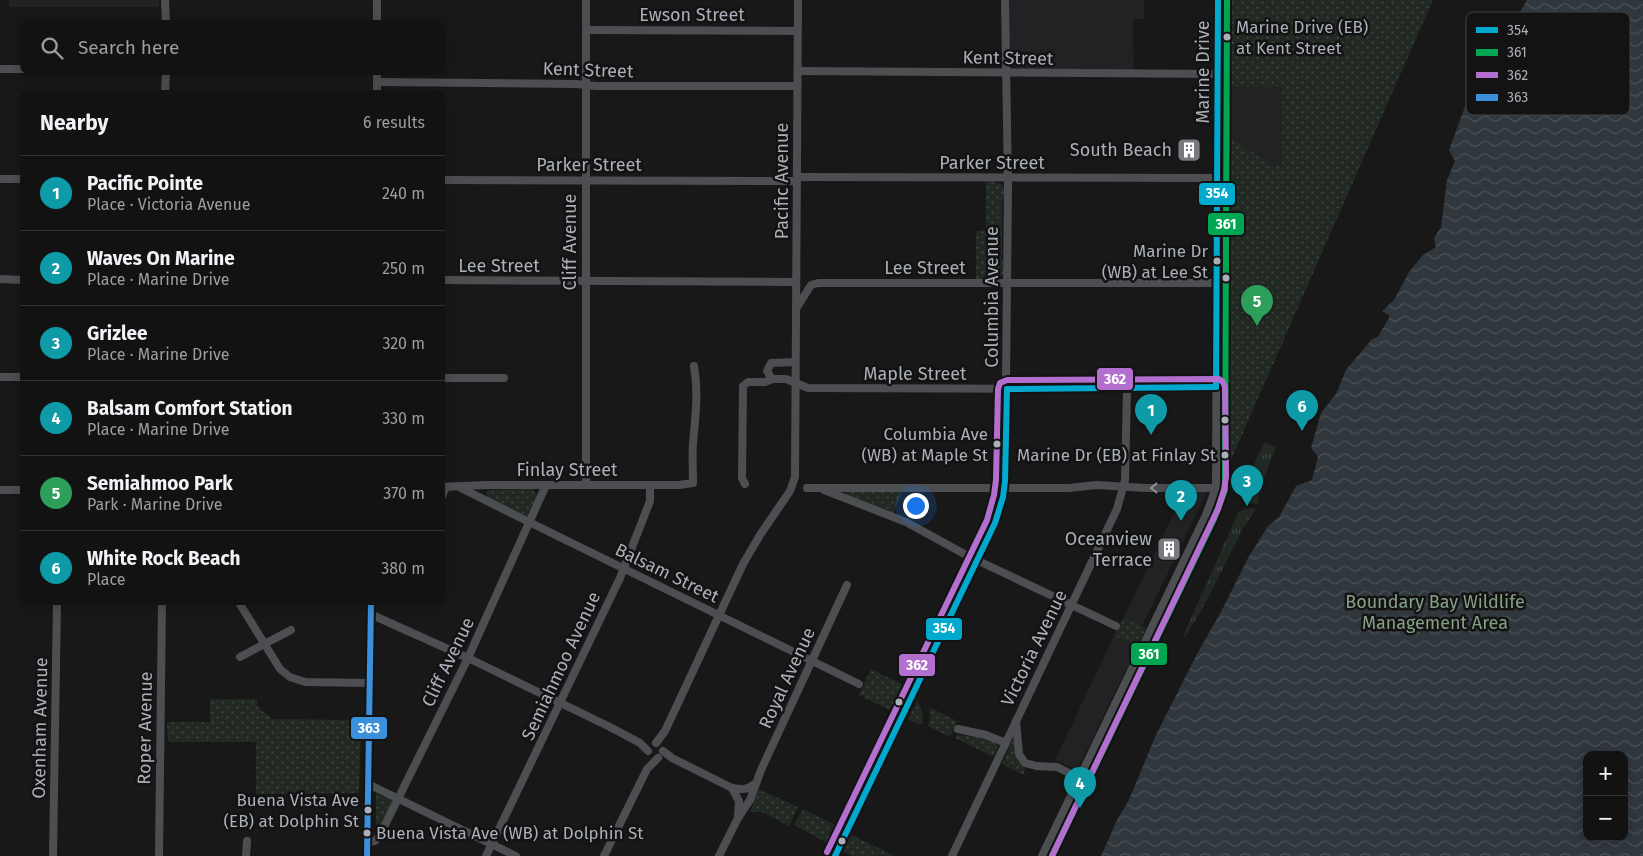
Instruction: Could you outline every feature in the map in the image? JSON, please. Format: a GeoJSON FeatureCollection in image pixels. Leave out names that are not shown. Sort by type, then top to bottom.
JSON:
{"type":"FeatureCollection","features":[{"type":"Feature","properties":{"kind":"street"},"geometry":{"type":"LineString","coordinates":[[166,0],[166,20]]}},
{"type":"Feature","properties":{"kind":"street"},"geometry":{"type":"LineString","coordinates":[[377,0],[377,20]]}},
{"type":"Feature","properties":{"kind":"street","name":"Cliff Avenue"},"geometry":{"type":"LineString","coordinates":[[586,0],[586,485]]}},
{"type":"Feature","properties":{"kind":"street","name":"Pacific Avenue"},"geometry":{"type":"LineString","coordinates":[[661,753],[665,731],[719,614],[751,548],[790,492],[796,471],[798,0]]}},
{"type":"Feature","properties":{"kind":"street","name":"Columbia Avenue"},"geometry":{"type":"LineString","coordinates":[[835,856],[995,523],[1005,488],[1008,178],[1005,0]]}},
{"type":"Feature","properties":{"kind":"street","name":"Marine Drive"},"geometry":{"type":"LineString","coordinates":[[1042,856],[1206,515],[1216,488],[1218,0]]}},
{"type":"Feature","properties":{"kind":"street","name":"Ewson Street"},"geometry":{"type":"LineString","coordinates":[[586,30],[797,30]]}},
{"type":"Feature","properties":{"kind":"street"},"geometry":{"type":"LineString","coordinates":[[0,69],[20,69]]}},
{"type":"Feature","properties":{"kind":"street","name":"Kent Street"},"geometry":{"type":"LineString","coordinates":[[798,71],[1218,74]]}},
{"type":"Feature","properties":{"kind":"street"},"geometry":{"type":"LineString","coordinates":[[166,75],[166,90]]}},
{"type":"Feature","properties":{"kind":"street"},"geometry":{"type":"LineString","coordinates":[[376,75],[377,90]]}},
{"type":"Feature","properties":{"kind":"street","name":"Kent Street"},"geometry":{"type":"LineString","coordinates":[[377,82],[596,86],[798,86]]}},
{"type":"Feature","properties":{"kind":"street","name":"Parker Street"},"geometry":{"type":"LineString","coordinates":[[445,180],[1217,178]]}},
{"type":"Feature","properties":{"kind":"street"},"geometry":{"type":"LineString","coordinates":[[0,179],[20,179]]}},
{"type":"Feature","properties":{"kind":"street"},"geometry":{"type":"LineString","coordinates":[[0,280],[20,280]]}},
{"type":"Feature","properties":{"kind":"street","name":"Lee Street"},"geometry":{"type":"LineString","coordinates":[[445,280],[796,282]]}},
{"type":"Feature","properties":{"kind":"street","name":"Lee Street"},"geometry":{"type":"LineString","coordinates":[[796,309],[811,286],[818,282],[1217,283]]}},
{"type":"Feature","properties":{"kind":"street"},"geometry":{"type":"LineString","coordinates":[[772,379],[768,371],[771,363],[795,362]]}},
{"type":"Feature","properties":{"kind":"street","name":"Finlay Street"},"geometry":{"type":"LineString","coordinates":[[445,487],[461,488],[486,485],[679,485],[693,483],[692,446],[697,400],[697,381],[694,366]]}},
{"type":"Feature","properties":{"kind":"street"},"geometry":{"type":"LineString","coordinates":[[0,377],[20,377]]}},
{"type":"Feature","properties":{"kind":"street"},"geometry":{"type":"LineString","coordinates":[[445,378],[504,378]]}},
{"type":"Feature","properties":{"kind":"street"},"geometry":{"type":"LineString","coordinates":[[745,484],[742,478],[743,386],[748,382],[765,382],[772,379],[796,382]]}},
{"type":"Feature","properties":{"kind":"street","name":"Maple Street"},"geometry":{"type":"LineString","coordinates":[[796,382],[808,388],[1216,388]]}},
{"type":"Feature","properties":{"kind":"street","name":"Victoria Avenue"},"geometry":{"type":"LineString","coordinates":[[952,856],[1110,527],[1124,486],[1127,443],[1127,389]]}},
{"type":"Feature","properties":{"kind":"street","name":"Cliff Avenue"},"geometry":{"type":"LineString","coordinates":[[368,843],[375,841],[380,835],[468,658],[546,485]]}},
{"type":"Feature","properties":{"kind":"street","name":"Semiahmoo Avenue"},"geometry":{"type":"LineString","coordinates":[[486,856],[623,568],[650,501],[650,485]]}},
{"type":"Feature","properties":{"kind":"street"},"geometry":{"type":"LineString","coordinates":[[807,488],[1124,486],[1216,488]]}},
{"type":"Feature","properties":{"kind":"street","name":"Balsam Street"},"geometry":{"type":"LineString","coordinates":[[461,488],[859,684]]}},
{"type":"Feature","properties":{"kind":"street"},"geometry":{"type":"LineString","coordinates":[[819,488],[906,522],[977,560],[1116,626]]}},
{"type":"Feature","properties":{"kind":"street"},"geometry":{"type":"LineString","coordinates":[[0,490],[20,490]]}},
{"type":"Feature","properties":{"kind":"street","name":"Royal Avenue"},"geometry":{"type":"LineString","coordinates":[[720,856],[738,818],[750,800],[811,660],[847,585]]}},
{"type":"Feature","properties":{"kind":"street","name":"Oxenham Avenue"},"geometry":{"type":"LineString","coordinates":[[53,856],[57,605]]}},
{"type":"Feature","properties":{"kind":"street","name":"Roper Avenue"},"geometry":{"type":"LineString","coordinates":[[159,856],[162,605]]}},
{"type":"Feature","properties":{"kind":"street"},"geometry":{"type":"LineString","coordinates":[[240,605],[280,669],[290,677],[305,682],[370,683]]}},
{"type":"Feature","properties":{"kind":"street"},"geometry":{"type":"LineString","coordinates":[[367,856],[371,605]]}},
{"type":"Feature","properties":{"kind":"street"},"geometry":{"type":"LineString","coordinates":[[370,614],[468,658],[640,743],[652,757],[661,753],[732,788],[751,788],[756,783]]}},
{"type":"Feature","properties":{"kind":"street"},"geometry":{"type":"LineString","coordinates":[[240,657],[292,630]]}},
{"type":"Feature","properties":{"kind":"street"},"geometry":{"type":"LineString","coordinates":[[1016,721],[1019,754],[1025,763],[1036,766],[1057,767],[1079,778]]}},
{"type":"Feature","properties":{"kind":"street"},"geometry":{"type":"LineString","coordinates":[[958,729],[986,735],[1006,743]]}},
{"type":"Feature","properties":{"kind":"street","name":"Pacific Avenue"},"geometry":{"type":"LineString","coordinates":[[655,743],[665,731]]}},
{"type":"Feature","properties":{"kind":"street"},"geometry":{"type":"LineString","coordinates":[[604,856],[647,769],[661,753],[660,744],[640,743]]}},
{"type":"Feature","properties":{"kind":"street"},"geometry":{"type":"LineString","coordinates":[[647,769],[650,746],[655,743]]}},
{"type":"Feature","properties":{"kind":"street"},"geometry":{"type":"LineString","coordinates":[[368,784],[516,856]]}},
{"type":"Feature","properties":{"kind":"street"},"geometry":{"type":"LineString","coordinates":[[732,788],[739,800],[738,818]]}},
{"type":"Feature","properties":{"kind":"street"},"geometry":{"type":"LineString","coordinates":[[246,856],[247,841]]}},
{"type":"Feature","properties":{"kind":"shaded area"},"geometry":{"type":"Polygon","coordinates":[[[9,0],[159,0],[159,7],[9,7],[9,0]]]}},
{"type":"Feature","properties":{"kind":"shaded area"},"geometry":{"type":"Polygon","coordinates":[[[1009,0],[1144,0],[1144,19],[1133,19],[1134,71],[1020,69],[1013,66],[1009,59],[1009,0]]]}},
{"type":"Feature","properties":{"kind":"shaded area"},"geometry":{"type":"Polygon","coordinates":[[[1226,87],[1282,87],[1282,165],[1274,166],[1227,135],[1226,87]]]}},
{"type":"Feature","properties":{"kind":"shaded area"},"geometry":{"type":"Polygon","coordinates":[[[1185,490],[1207,492],[1142,626],[1124,617],[1185,490]]]}},
{"type":"Feature","properties":{"kind":"shaded area"},"geometry":{"type":"Polygon","coordinates":[[[1114,636],[1137,647],[1077,770],[1055,760],[1114,636]]]}},
{"type":"Feature","properties":{"kind":"green space"},"geometry":{"type":"Polygon","coordinates":[[[1226,0],[1433,0],[1220,485],[1227,135],[1274,166],[1282,165],[1282,87],[1226,87],[1226,0]]]}},
{"type":"Feature","properties":{"kind":"green space"},"geometry":{"type":"Polygon","coordinates":[[[986,182],[1000,184],[1004,188],[1002,202],[1002,260],[1004,268],[1001,277],[976,279],[976,231],[986,230],[986,182]]]}},
{"type":"Feature","properties":{"kind":"green space"},"geometry":{"type":"Polygon","coordinates":[[[1264,442],[1276,447],[1262,484],[1257,505],[1242,499],[1243,495],[1241,494],[1264,442]]]}},
{"type":"Feature","properties":{"kind":"green space"},"geometry":{"type":"Polygon","coordinates":[[[531,489],[537,495],[527,516],[488,498],[486,492],[488,490],[531,489]]]}},
{"type":"Feature","properties":{"kind":"green space"},"geometry":{"type":"Polygon","coordinates":[[[849,491],[902,491],[893,514],[844,494],[849,491]]]}},
{"type":"Feature","properties":{"kind":"green space"},"geometry":{"type":"Polygon","coordinates":[[[1244,509],[1256,509],[1244,527],[1208,598],[1185,638],[1184,634],[1238,513],[1244,509]]]}},
{"type":"Feature","properties":{"kind":"green space"},"geometry":{"type":"Polygon","coordinates":[[[1124,617],[1146,628],[1137,647],[1114,636],[1124,617]]]}},
{"type":"Feature","properties":{"kind":"green space"},"geometry":{"type":"Polygon","coordinates":[[[871,669],[910,688],[894,712],[859,695],[871,669]]]}},
{"type":"Feature","properties":{"kind":"green space"},"geometry":{"type":"Polygon","coordinates":[[[210,699],[257,699],[257,706],[272,719],[361,720],[359,793],[256,794],[256,742],[168,742],[167,722],[210,722],[210,699]]]}},
{"type":"Feature","properties":{"kind":"green space"},"geometry":{"type":"Polygon","coordinates":[[[917,701],[922,713],[922,725],[908,720],[917,701]]]}},
{"type":"Feature","properties":{"kind":"green space"},"geometry":{"type":"Polygon","coordinates":[[[929,707],[957,721],[950,737],[928,726],[930,717],[929,707]]]}},
{"type":"Feature","properties":{"kind":"green space"},"geometry":{"type":"Polygon","coordinates":[[[958,735],[993,741],[998,745],[994,757],[955,738],[958,735]]]}},
{"type":"Feature","properties":{"kind":"green space"},"geometry":{"type":"Polygon","coordinates":[[[1014,737],[1015,755],[1025,768],[1024,775],[1002,764],[1014,737]]]}},
{"type":"Feature","properties":{"kind":"green space"},"geometry":{"type":"Polygon","coordinates":[[[759,789],[798,807],[789,826],[762,812],[750,812],[759,789]]]}},
{"type":"Feature","properties":{"kind":"green space"},"geometry":{"type":"Polygon","coordinates":[[[376,793],[393,801],[376,835],[376,793]]]}},
{"type":"Feature","properties":{"kind":"green space"},"geometry":{"type":"Polygon","coordinates":[[[803,809],[839,827],[831,845],[794,825],[803,809]]]}},
{"type":"Feature","properties":{"kind":"green space"},"geometry":{"type":"Polygon","coordinates":[[[850,834],[893,855],[852,856],[842,851],[850,834]]]}},
{"type":"Feature","properties":{"kind":"water","name":"Boundary Bay Wildlife Management Area"},"geometry":{"type":"Polygon","coordinates":[[[1527,0],[1643,0],[1643,856],[1101,856],[1118,818],[1128,802],[1155,737],[1248,558],[1268,526],[1279,517],[1296,486],[1312,480],[1318,457],[1311,448],[1321,413],[1336,394],[1346,370],[1372,339],[1378,337],[1390,316],[1382,311],[1394,300],[1409,272],[1423,255],[1436,247],[1434,238],[1441,227],[1447,180],[1455,161],[1449,150],[1466,104],[1466,115],[1630,115],[1630,12],[1520,12],[1527,0]]]}},
{"type":"Feature","properties":{"kind":"transit line","name":"354"},"geometry":{"type":"LineString","coordinates":[[1216,387],[1218,0]]}},
{"type":"Feature","properties":{"kind":"transit line","name":"361"},"geometry":{"type":"LineString","coordinates":[[1052,856],[1214,519],[1225,490],[1227,0]]}},
{"type":"Feature","properties":{"kind":"transit line","name":"362"},"geometry":{"type":"LineString","coordinates":[[827,852],[987,520],[996,480],[998,389],[1000,383],[1007,380],[1219,379],[1225,387],[1226,477],[1218,509],[1052,856]]}},
{"type":"Feature","properties":{"kind":"transit line","name":"354"},"geometry":{"type":"LineString","coordinates":[[1007,389],[1216,387]]}},
{"type":"Feature","properties":{"kind":"transit line","name":"354"},"geometry":{"type":"LineString","coordinates":[[835,856],[995,523],[1003,497],[1005,481],[1007,389]]}},
{"type":"Feature","properties":{"kind":"transit line","name":"363"},"geometry":{"type":"LineString","coordinates":[[367,856],[371,605]]}},
{"type":"Feature","properties":{"kind":"place","name":"Marine Drive (EB) at Kent Street"},"geometry":{"type":"Point","coordinates":[1227,37]}},
{"type":"Feature","properties":{"kind":"place","name":"South Beach"},"geometry":{"type":"Point","coordinates":[1189,150]}},
{"type":"Feature","properties":{"kind":"place","name":"Marine Dr (WB) at Lee St"},"geometry":{"type":"Point","coordinates":[1217,261]}},
{"type":"Feature","properties":{"kind":"place","name":"Semiahmoo Park"},"geometry":{"type":"Point","coordinates":[1257,326]}},
{"type":"Feature","properties":{"kind":"place","name":"White Rock Beach"},"geometry":{"type":"Point","coordinates":[1302,431]}},
{"type":"Feature","properties":{"kind":"place","name":"Pacific Pointe"},"geometry":{"type":"Point","coordinates":[1151,435]}},
{"type":"Feature","properties":{"kind":"place","name":"Columbia Ave (WB) at Maple St"},"geometry":{"type":"Point","coordinates":[997,444]}},
{"type":"Feature","properties":{"kind":"place","name":"Marine Dr (EB) at Finlay St"},"geometry":{"type":"Point","coordinates":[1225,455]}},
{"type":"Feature","properties":{"kind":"place","name":"Grizlee"},"geometry":{"type":"Point","coordinates":[1247,506]}},
{"type":"Feature","properties":{"kind":"place","name":"Waves On Marine"},"geometry":{"type":"Point","coordinates":[1181,521]}},
{"type":"Feature","properties":{"kind":"place","name":"Oceanview Terrace"},"geometry":{"type":"Point","coordinates":[1169,549]}},
{"type":"Feature","properties":{"kind":"place","name":"Balsam Comfort Station"},"geometry":{"type":"Point","coordinates":[1080,808]}},
{"type":"Feature","properties":{"kind":"place","name":"Buena Vista Ave (EB) at Dolphin St"},"geometry":{"type":"Point","coordinates":[368,810]}},
{"type":"Feature","properties":{"kind":"place","name":"Buena Vista Ave (WB) at Dolphin St"},"geometry":{"type":"Point","coordinates":[367,833]}}]}
